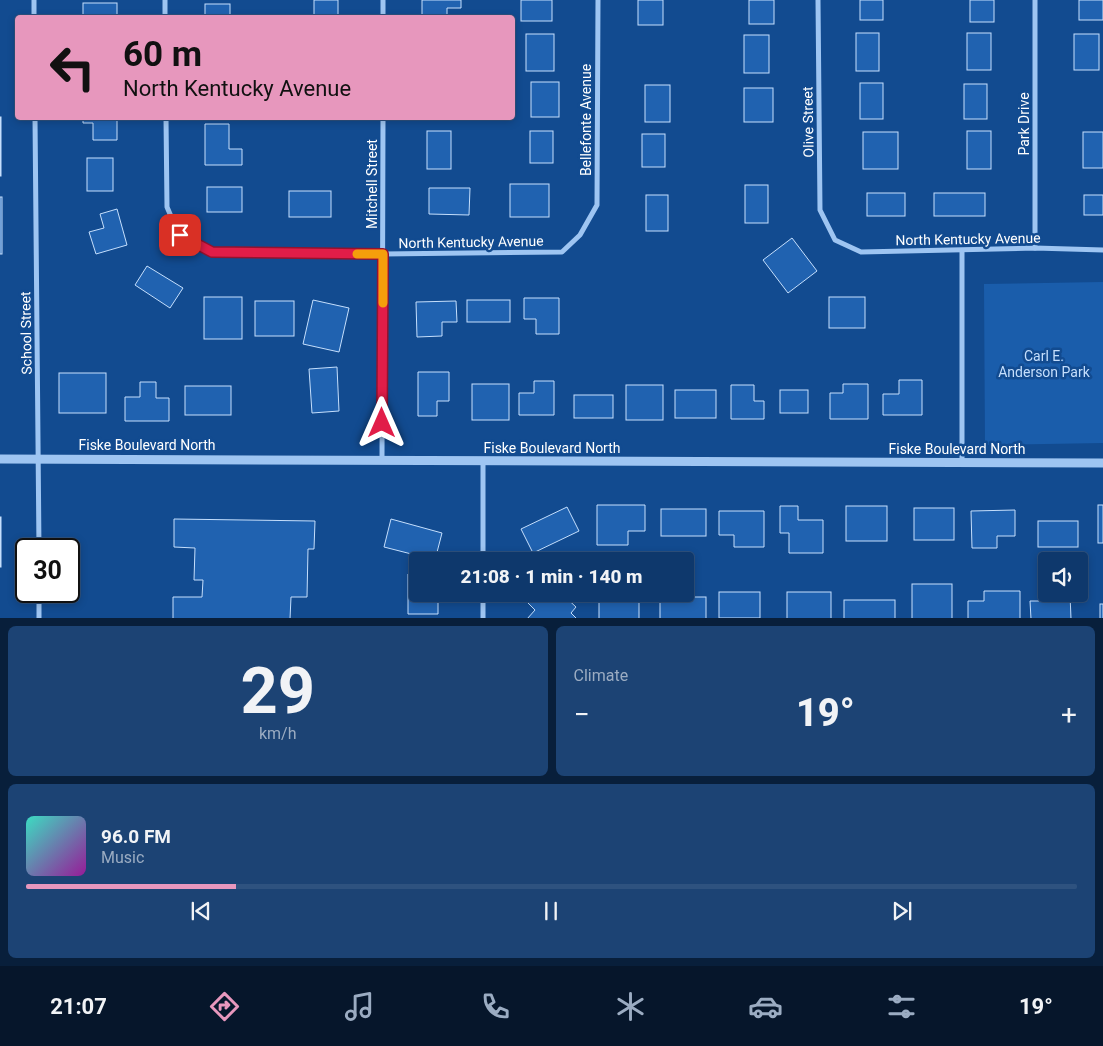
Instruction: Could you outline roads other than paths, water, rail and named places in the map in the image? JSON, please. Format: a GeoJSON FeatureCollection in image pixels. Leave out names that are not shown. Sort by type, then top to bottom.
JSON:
{"type":"FeatureCollection","features":[{"type":"Feature","properties":{"kind":"street"},"geometry":{"type":"LineString","coordinates":[[34,0],[34,15]]}},
{"type":"Feature","properties":{"kind":"street"},"geometry":{"type":"LineString","coordinates":[[165,0],[165,15]]}},
{"type":"Feature","properties":{"kind":"street"},"geometry":{"type":"LineString","coordinates":[[383,0],[383,15]]}},
{"type":"Feature","properties":{"kind":"street","name":"Bellefonte Avenue"},"geometry":{"type":"LineString","coordinates":[[580,235],[597,205],[598,0]]}},
{"type":"Feature","properties":{"kind":"street","name":"Olive Street"},"geometry":{"type":"LineString","coordinates":[[818,0],[820,210],[835,240]]}},
{"type":"Feature","properties":{"kind":"street","name":"Park Drive"},"geometry":{"type":"LineString","coordinates":[[1035,0],[1035,248]]}},
{"type":"Feature","properties":{"kind":"street","name":"School Street"},"geometry":{"type":"LineString","coordinates":[[35,120],[39,538]]}},
{"type":"Feature","properties":{"kind":"street","name":"North Kentucky Avenue"},"geometry":{"type":"LineString","coordinates":[[166,120],[166,207],[180,235],[212,252],[383,254],[562,252],[580,235]]}},
{"type":"Feature","properties":{"kind":"street","name":"Mitchell Street"},"geometry":{"type":"LineString","coordinates":[[382,460],[383,120]]}},
{"type":"Feature","properties":{"kind":"street","name":"North Kentucky Avenue"},"geometry":{"type":"LineString","coordinates":[[835,240],[861,252],[1035,248],[1103,250]]}},
{"type":"Feature","properties":{"kind":"street"},"geometry":{"type":"LineString","coordinates":[[962,251],[962,463]]}},
{"type":"Feature","properties":{"kind":"street","name":"Fiske Boulevard North"},"geometry":{"type":"LineString","coordinates":[[0,459],[1103,463]]}},
{"type":"Feature","properties":{"kind":"street"},"geometry":{"type":"LineString","coordinates":[[483,461],[483,552]]}},
{"type":"Feature","properties":{"kind":"street"},"geometry":{"type":"LineString","coordinates":[[483,602],[483,618]]}},
{"type":"Feature","properties":{"kind":"street"},"geometry":{"type":"LineString","coordinates":[[39,603],[39,618]]}},
{"type":"Feature","properties":{"kind":"park label","name":"Carl E. Anderson Park"},"geometry":{"type":"Point","coordinates":[1044,364]}}]}
